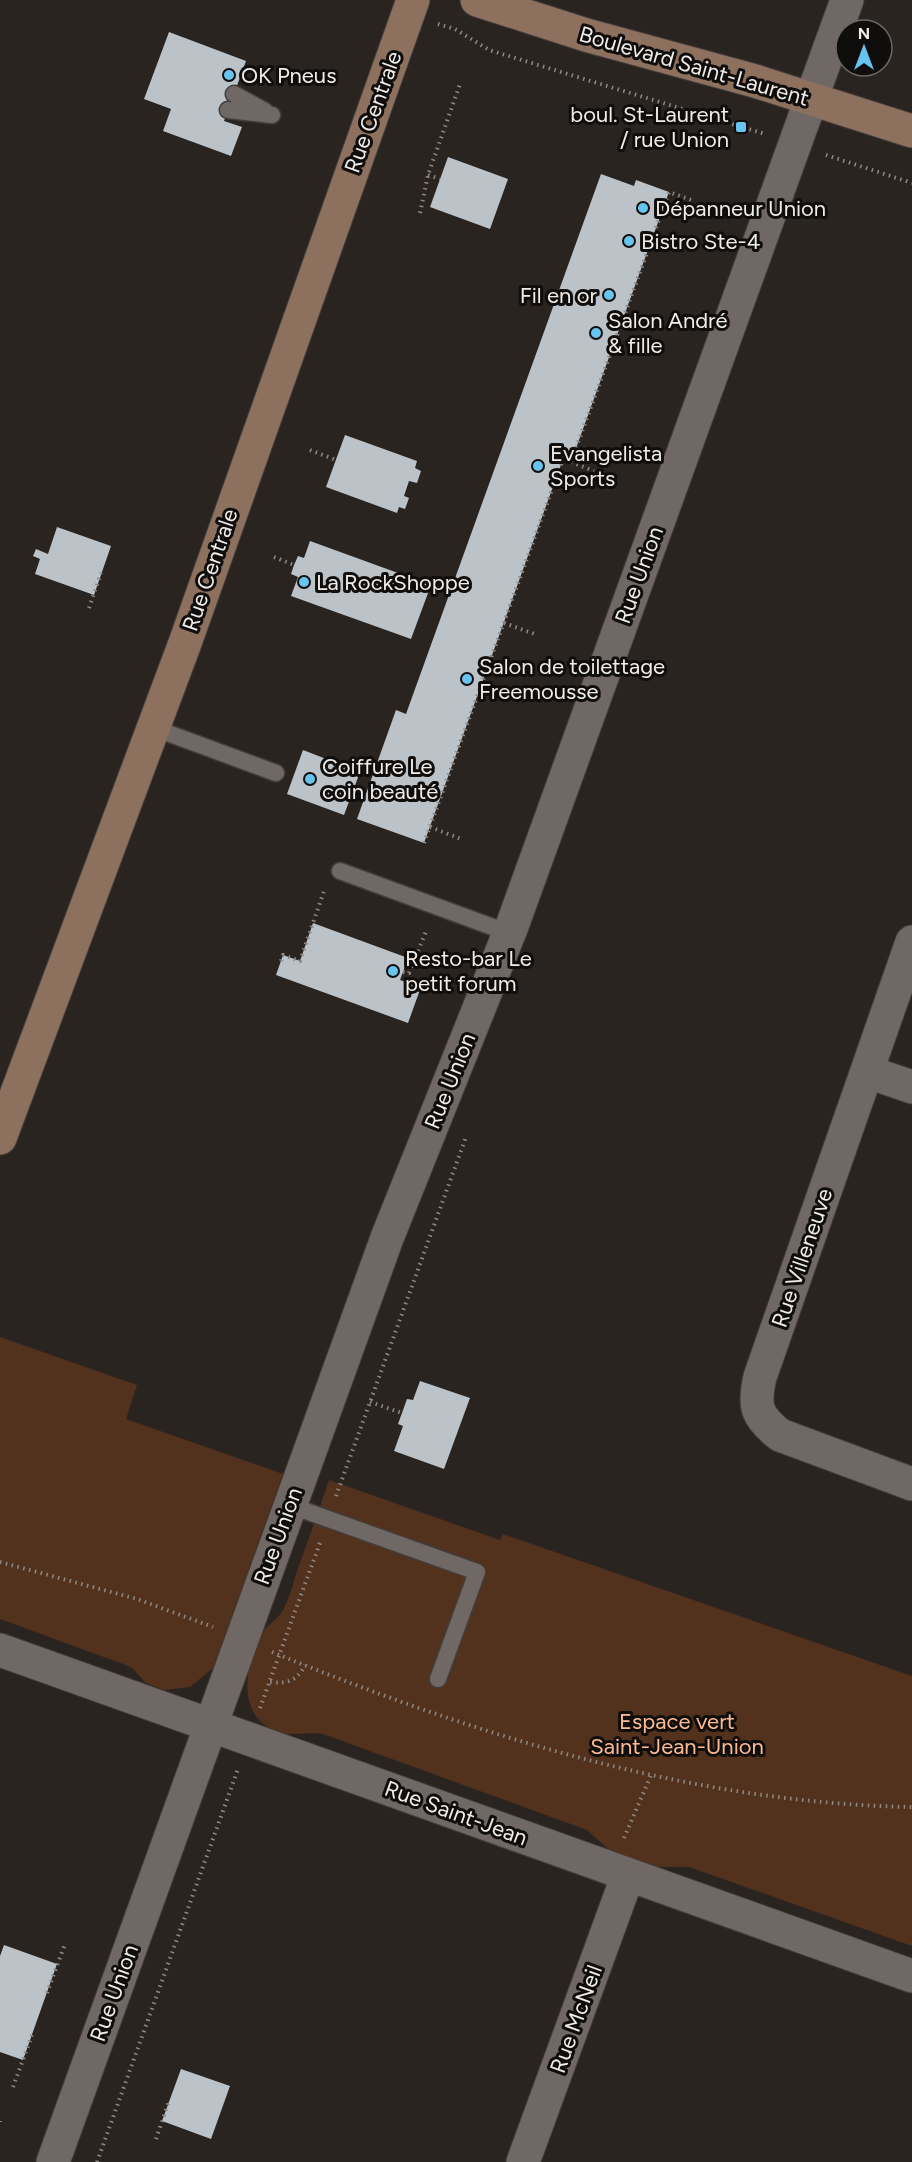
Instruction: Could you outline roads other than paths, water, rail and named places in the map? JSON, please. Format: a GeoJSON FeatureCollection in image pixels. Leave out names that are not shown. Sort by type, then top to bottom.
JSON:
{"type":"FeatureCollection","features":[{"type":"Feature","properties":{"kind":"street","name":"Rue Centrale"},"geometry":{"type":"LineString","coordinates":[[0,1138],[154,728],[413,0]]}},
{"type":"Feature","properties":{"kind":"street","name":"Boulevard Saint-Laurent"},"geometry":{"type":"LineString","coordinates":[[477,0],[586,35],[755,81],[912,131]]}},
{"type":"Feature","properties":{"kind":"street","name":"Rue Union"},"geometry":{"type":"LineString","coordinates":[[53,2162],[212,1725],[289,1505],[391,1228],[509,933],[847,0]]}},
{"type":"Feature","properties":{"kind":"street","name":"Rue Villeneuve"},"geometry":{"type":"LineString","coordinates":[[912,942],[760,1377],[756,1397],[765,1423],[780,1436],[912,1484]]}},
{"type":"Feature","properties":{"kind":"street"},"geometry":{"type":"LineString","coordinates":[[868,1072],[912,1087]]}},
{"type":"Feature","properties":{"kind":"street","name":"Rue Saint-Jean"},"geometry":{"type":"LineString","coordinates":[[0,1650],[212,1725],[624,1860],[912,1976]]}},
{"type":"Feature","properties":{"kind":"street","name":"Rue McNeil"},"geometry":{"type":"LineString","coordinates":[[524,2162],[624,1860]]}},
{"type":"Feature","properties":{"kind":"lane"},"geometry":{"type":"LineString","coordinates":[[154,728],[276,773]]}},
{"type":"Feature","properties":{"kind":"lane"},"geometry":{"type":"LineString","coordinates":[[340,871],[509,933]]}},
{"type":"Feature","properties":{"kind":"lane"},"geometry":{"type":"LineString","coordinates":[[289,1505],[477,1572],[438,1679]]}},
{"type":"Feature","properties":{"kind":"place","name":"OK Pneus"},"geometry":{"type":"Point","coordinates":[229,75]}},
{"type":"Feature","properties":{"kind":"place","name":"boul. St-Laurent / rue Union"},"geometry":{"type":"Point","coordinates":[741,127]}},
{"type":"Feature","properties":{"kind":"place","name":"Dépanneur Union"},"geometry":{"type":"Point","coordinates":[643,208]}},
{"type":"Feature","properties":{"kind":"place","name":"Bistro Ste-4"},"geometry":{"type":"Point","coordinates":[629,241]}},
{"type":"Feature","properties":{"kind":"place","name":"Fil en or"},"geometry":{"type":"Point","coordinates":[609,295]}},
{"type":"Feature","properties":{"kind":"place","name":"Salon André & fille"},"geometry":{"type":"Point","coordinates":[596,333]}},
{"type":"Feature","properties":{"kind":"place","name":"Evangelista Sports"},"geometry":{"type":"Point","coordinates":[538,466]}},
{"type":"Feature","properties":{"kind":"place","name":"La RockShoppe"},"geometry":{"type":"Point","coordinates":[304,582]}},
{"type":"Feature","properties":{"kind":"place","name":"Salon de toilettage Freemousse"},"geometry":{"type":"Point","coordinates":[467,679]}},
{"type":"Feature","properties":{"kind":"place","name":"Coiffure Le coin beauté"},"geometry":{"type":"Point","coordinates":[310,779]}},
{"type":"Feature","properties":{"kind":"place","name":"Resto-bar Le petit forum"},"geometry":{"type":"Point","coordinates":[393,971]}},
{"type":"Feature","properties":{"kind":"park label","name":"Espace vert Saint-Jean-Union"},"geometry":{"type":"Point","coordinates":[677,1734]}}]}
